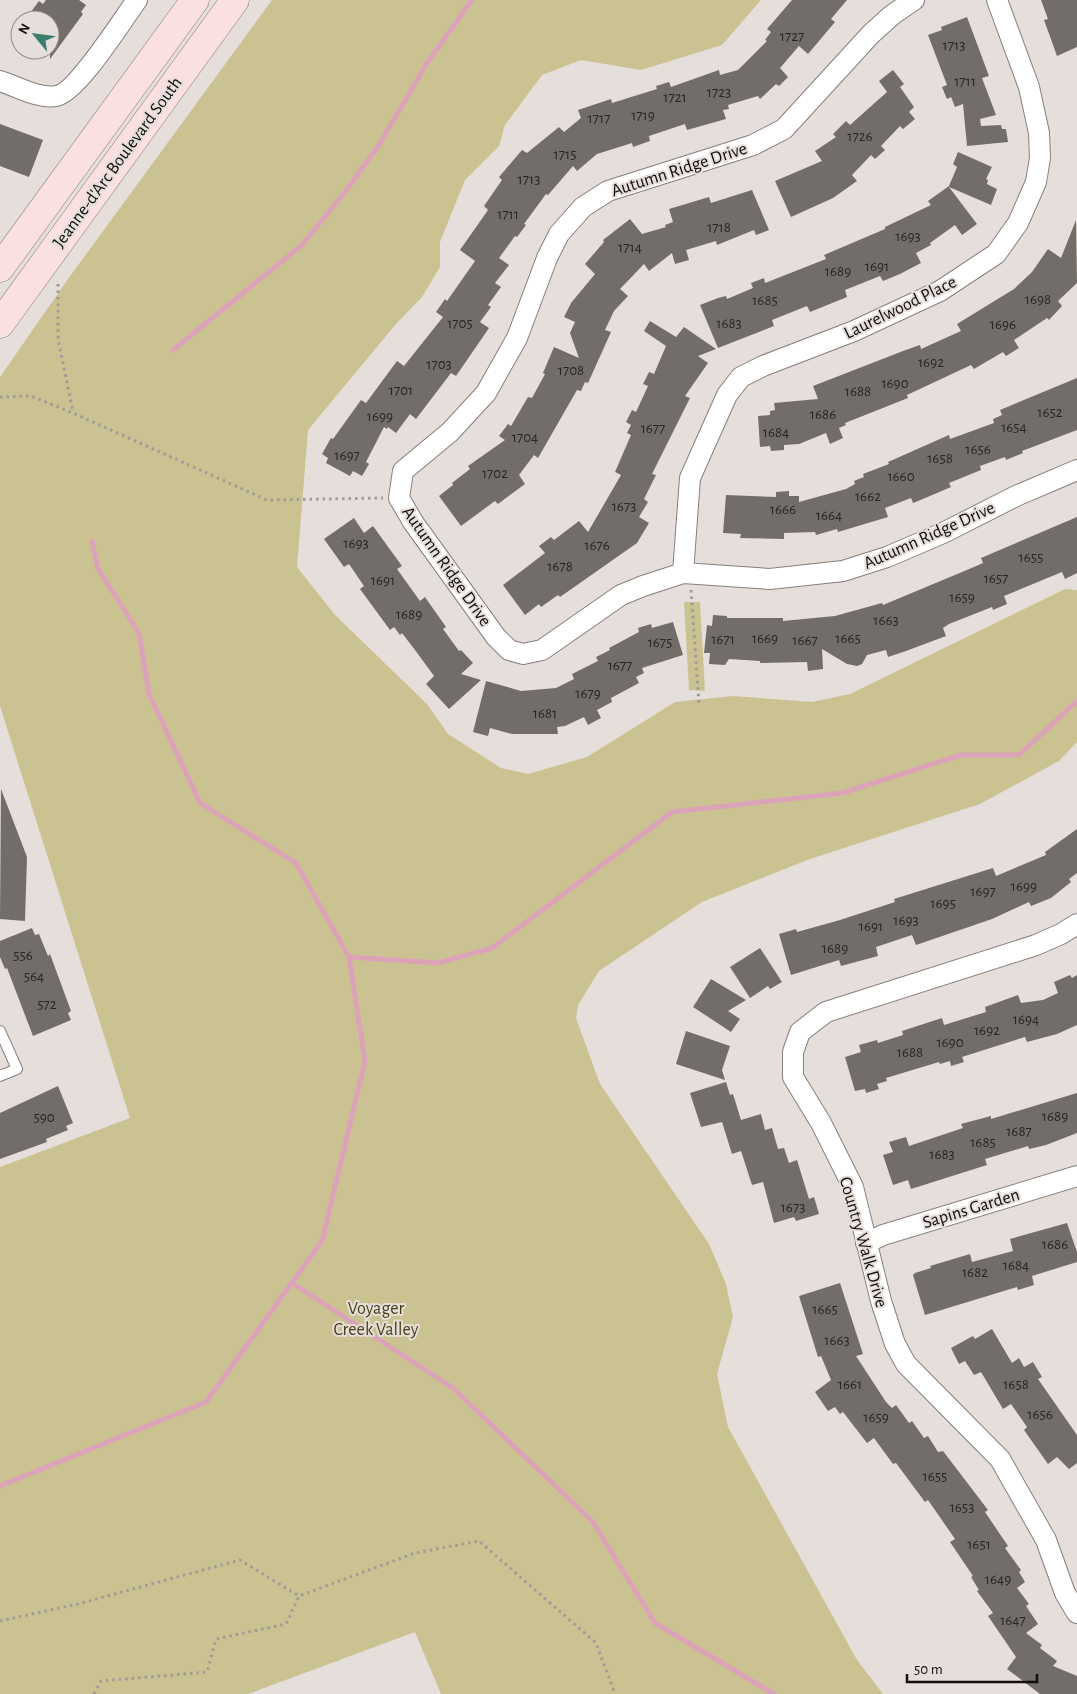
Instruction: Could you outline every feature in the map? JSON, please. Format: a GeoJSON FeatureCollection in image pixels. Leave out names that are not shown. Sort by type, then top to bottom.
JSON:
{"type":"FeatureCollection","features":[{"type":"Feature","properties":{"kind":"main road","name":"Jeanne-d'Arc Boulevard South"},"geometry":{"type":"LineString","coordinates":[[0,268],[195,0]]}},
{"type":"Feature","properties":{"kind":"main road","name":"Jeanne-d'Arc Boulevard South"},"geometry":{"type":"LineString","coordinates":[[0,324],[234,0]]}},
{"type":"Feature","properties":{"kind":"street"},"geometry":{"type":"LineString","coordinates":[[0,81],[46,96],[56,96],[64,93],[81,77],[137,0]]}},
{"type":"Feature","properties":{"kind":"street","name":"Autumn Ridge Drive"},"geometry":{"type":"LineString","coordinates":[[914,0],[892,15],[870,34],[784,129],[753,145],[608,191],[583,207],[559,234],[547,258],[517,338],[501,369],[472,409],[450,432],[403,471],[399,498],[418,529],[496,637],[508,650],[523,654],[542,650],[621,595],[643,586],[686,572],[770,578],[843,571],[895,554],[943,533],[1016,496],[1077,470]]}},
{"type":"Feature","properties":{"kind":"street","name":"Laurelwood Place"},"geometry":{"type":"LineString","coordinates":[[686,572],[690,478],[727,395],[741,377],[751,371],[898,312],[940,291],[996,254],[1018,223],[1036,182],[1040,158],[1039,133],[1029,87],[997,0]]}},
{"type":"Feature","properties":{"kind":"street","name":"Country Walk Drive"},"geometry":{"type":"LineString","coordinates":[[1077,924],[1061,934],[1036,945],[826,1012],[800,1032],[793,1052],[793,1077],[821,1123],[853,1187],[881,1301],[900,1354],[906,1364],[1000,1459],[1046,1540],[1066,1593],[1077,1613]]}},
{"type":"Feature","properties":{"kind":"street","name":"Sapins Garden"},"geometry":{"type":"LineString","coordinates":[[866,1244],[883,1236],[1077,1176]]}},
{"type":"Feature","properties":{"kind":"lane"},"geometry":{"type":"LineString","coordinates":[[0,1031],[17,1069],[0,1076]]}},
{"type":"Feature","properties":{"kind":"path"},"geometry":{"type":"LineString","coordinates":[[58,284],[58,339],[73,412]]}},
{"type":"Feature","properties":{"kind":"path"},"geometry":{"type":"LineString","coordinates":[[0,397],[31,396],[73,412],[267,500],[399,498]]}},
{"type":"Feature","properties":{"kind":"path"},"geometry":{"type":"LineString","coordinates":[[686,572],[699,704]]}},
{"type":"Feature","properties":{"kind":"path"},"geometry":{"type":"LineString","coordinates":[[94,1694],[101,1681],[207,1672],[216,1639],[286,1624],[299,1596],[415,1553],[479,1541],[596,1643],[614,1694]]}},
{"type":"Feature","properties":{"kind":"path"},"geometry":{"type":"LineString","coordinates":[[0,1621],[78,1604],[240,1560],[299,1596]]}},
{"type":"Feature","properties":{"kind":"green space","name":"Voyager Creek Valley"},"geometry":{"type":"Polygon","coordinates":[[[272,0],[761,0],[722,45],[641,70],[581,60],[542,75],[505,125],[499,146],[465,180],[440,242],[440,267],[422,297],[396,324],[308,430],[297,567],[335,615],[427,704],[448,734],[501,768],[528,774],[587,757],[675,702],[733,696],[812,702],[850,694],[1065,589],[1077,590],[1077,742],[1059,761],[980,804],[810,859],[702,902],[599,971],[578,1005],[576,1018],[600,1084],[709,1244],[726,1284],[733,1317],[717,1374],[728,1427],[857,1660],[883,1694],[441,1694],[415,1632],[248,1694],[0,1694],[0,1167],[130,1118],[0,706],[0,377],[68,279],[272,0]]]}},
{"type":"Feature","properties":{"kind":"green space"},"geometry":{"type":"Polygon","coordinates":[[[684,602],[700,602],[705,691],[689,690],[684,602]]]}},
{"type":"Feature","properties":{"kind":"building"},"geometry":{"type":"Polygon","coordinates":[[[46,0],[79,0],[86,5],[81,12],[83,14],[60,45],[60,10],[32,10],[39,1],[43,4],[46,0]]]}},
{"type":"Feature","properties":{"kind":"building"},"geometry":{"type":"Polygon","coordinates":[[[792,0],[847,0],[831,19],[835,22],[808,54],[799,46],[780,68],[788,77],[779,86],[776,84],[760,99],[758,96],[728,105],[729,109],[723,110],[726,119],[687,130],[685,124],[649,136],[650,141],[633,147],[632,143],[597,154],[577,171],[573,166],[548,195],[546,194],[524,224],[526,225],[517,237],[515,236],[499,258],[509,265],[495,283],[501,287],[488,305],[491,307],[480,322],[489,328],[456,376],[451,373],[416,419],[410,414],[396,433],[388,427],[387,429],[384,427],[366,462],[369,464],[362,476],[353,471],[350,476],[326,463],[328,458],[322,454],[331,438],[333,439],[361,400],[366,403],[397,361],[404,366],[443,317],[436,312],[445,299],[447,301],[475,261],[460,250],[488,210],[484,206],[502,180],[499,177],[522,150],[527,153],[559,127],[564,132],[581,118],[578,110],[611,99],[612,103],[657,89],[656,86],[669,82],[671,87],[719,70],[720,75],[738,70],[767,41],[765,40],[771,32],[767,29],[792,0]]]}},
{"type":"Feature","properties":{"kind":"building"},"geometry":{"type":"Polygon","coordinates":[[[1041,0],[1077,0],[1077,47],[1057,56],[1044,20],[1048,19],[1041,0]]]}},
{"type":"Feature","properties":{"kind":"building"},"geometry":{"type":"Polygon","coordinates":[[[967,17],[989,76],[982,78],[996,115],[980,119],[981,126],[1001,125],[1002,129],[1006,129],[1008,142],[967,146],[963,104],[955,107],[951,97],[947,99],[942,87],[947,85],[928,35],[942,30],[941,27],[967,17]]]}},
{"type":"Feature","properties":{"kind":"building"},"geometry":{"type":"Polygon","coordinates":[[[893,70],[904,84],[900,87],[914,107],[909,112],[915,119],[903,129],[900,126],[881,146],[885,150],[875,159],[871,155],[852,175],[857,181],[833,198],[791,217],[775,181],[822,161],[815,151],[836,137],[833,134],[846,121],[850,125],[887,92],[879,81],[893,70]]]}},
{"type":"Feature","properties":{"kind":"building"},"geometry":{"type":"Polygon","coordinates":[[[0,124],[43,140],[29,177],[0,166],[0,124]]]}},
{"type":"Feature","properties":{"kind":"building"},"geometry":{"type":"Polygon","coordinates":[[[958,152],[992,167],[986,179],[988,180],[987,184],[997,189],[991,205],[949,187],[977,224],[962,235],[955,225],[930,243],[931,245],[916,253],[921,263],[900,274],[883,281],[880,276],[845,290],[847,297],[810,312],[807,306],[772,320],[774,326],[718,348],[700,305],[726,296],[727,299],[753,288],[751,283],[764,278],[765,283],[826,259],[824,255],[885,229],[885,227],[931,205],[928,201],[949,186],[957,167],[953,164],[958,152]]]}},
{"type":"Feature","properties":{"kind":"building"},"geometry":{"type":"Polygon","coordinates":[[[752,190],[769,230],[756,235],[754,230],[717,245],[716,241],[686,250],[689,260],[675,264],[672,253],[649,271],[644,264],[620,289],[628,296],[614,311],[605,330],[611,332],[588,383],[585,382],[581,391],[577,390],[538,458],[534,455],[519,475],[525,484],[498,504],[495,501],[461,526],[439,496],[470,469],[468,466],[505,440],[499,436],[508,424],[511,426],[528,397],[532,398],[545,374],[543,373],[554,347],[579,358],[570,333],[575,322],[564,317],[571,303],[595,274],[585,264],[604,242],[603,240],[630,219],[642,234],[666,227],[665,225],[673,222],[669,209],[709,197],[711,203],[752,190]]]}},
{"type":"Feature","properties":{"kind":"building"},"geometry":{"type":"Polygon","coordinates":[[[1076,220],[1077,283],[1058,301],[1062,306],[1049,320],[1047,318],[1014,340],[1019,348],[1006,356],[1003,352],[974,369],[971,365],[907,395],[908,398],[845,423],[846,425],[839,428],[843,438],[830,444],[826,433],[799,444],[784,445],[784,450],[771,451],[770,446],[760,447],[758,416],[770,415],[770,411],[775,410],[774,403],[818,399],[813,386],[920,345],[921,349],[961,331],[957,324],[1014,289],[1032,272],[1048,249],[1061,258],[1076,220]]]}},
{"type":"Feature","properties":{"kind":"building"},"geometry":{"type":"Polygon","coordinates":[[[650,321],[676,337],[684,327],[716,349],[698,356],[708,363],[685,396],[690,398],[652,474],[656,475],[644,499],[648,502],[639,517],[649,523],[637,543],[560,597],[558,595],[541,607],[539,604],[525,615],[503,585],[545,553],[539,546],[551,537],[554,540],[579,521],[588,532],[621,475],[615,472],[631,435],[627,433],[631,425],[626,422],[632,410],[636,412],[648,386],[643,384],[649,372],[654,374],[666,346],[644,331],[650,321]]]}},
{"type":"Feature","properties":{"kind":"building"},"geometry":{"type":"Polygon","coordinates":[[[1077,378],[1077,430],[1022,451],[1023,453],[1006,460],[1005,457],[980,466],[981,470],[949,483],[951,487],[913,503],[911,498],[885,508],[888,517],[838,532],[837,529],[816,535],[815,532],[784,533],[784,539],[740,538],[741,534],[723,533],[726,495],[776,497],[776,492],[789,491],[789,496],[799,496],[799,502],[846,489],[855,484],[854,481],[864,477],[863,474],[889,464],[888,462],[949,435],[950,439],[994,423],[993,419],[1002,415],[1000,410],[1077,378]]]}},
{"type":"Feature","properties":{"kind":"building"},"geometry":{"type":"Polygon","coordinates":[[[1077,517],[1077,573],[1065,579],[1062,572],[1004,596],[1007,604],[993,610],[992,607],[949,624],[943,628],[946,636],[906,651],[888,657],[886,650],[867,655],[862,664],[857,666],[847,664],[822,649],[823,669],[808,671],[807,662],[760,663],[760,661],[729,659],[725,665],[709,664],[710,653],[704,653],[707,625],[712,626],[713,615],[727,616],[727,618],[783,618],[783,621],[835,616],[882,603],[883,605],[983,563],[981,558],[1077,517]]]}},
{"type":"Feature","properties":{"kind":"building"},"geometry":{"type":"Polygon","coordinates":[[[354,518],[364,533],[373,526],[402,566],[397,569],[420,601],[425,597],[446,627],[443,629],[459,651],[461,650],[473,663],[461,674],[481,680],[449,709],[426,684],[434,676],[418,654],[402,633],[400,635],[394,627],[390,630],[360,589],[364,586],[349,564],[344,567],[324,539],[354,518]]]}},
{"type":"Feature","properties":{"kind":"building"},"geometry":{"type":"Polygon","coordinates":[[[673,622],[683,655],[642,668],[644,673],[636,677],[639,683],[611,698],[612,702],[597,710],[601,718],[588,725],[584,717],[565,726],[557,727],[558,734],[512,734],[490,728],[488,736],[473,732],[486,681],[521,691],[556,688],[574,679],[572,674],[598,661],[596,657],[610,650],[609,648],[639,632],[638,628],[651,624],[652,628],[673,622]]]}},
{"type":"Feature","properties":{"kind":"building"},"geometry":{"type":"Polygon","coordinates":[[[1,789],[27,857],[25,921],[0,919],[1,789]]]}},
{"type":"Feature","properties":{"kind":"building"},"geometry":{"type":"Polygon","coordinates":[[[1077,829],[1077,873],[1069,879],[1071,882],[1051,898],[1031,906],[1029,902],[992,919],[916,945],[912,935],[876,947],[878,956],[841,966],[839,960],[791,975],[779,934],[796,929],[797,932],[840,920],[895,902],[894,899],[993,868],[996,876],[1046,855],[1045,852],[1077,829]]]}},
{"type":"Feature","properties":{"kind":"building"},"geometry":{"type":"Polygon","coordinates":[[[32,928],[35,935],[39,934],[48,956],[50,954],[71,1011],[68,1013],[71,1020],[33,1036],[7,968],[5,969],[0,957],[0,941],[32,928]]]}},
{"type":"Feature","properties":{"kind":"building"},"geometry":{"type":"Polygon","coordinates":[[[760,948],[782,982],[770,989],[768,986],[750,998],[730,967],[760,948]]]}},
{"type":"Feature","properties":{"kind":"building"},"geometry":{"type":"Polygon","coordinates":[[[1070,975],[1072,978],[1077,975],[1077,1025],[1057,1034],[1027,1042],[1025,1037],[962,1057],[964,1062],[951,1066],[950,1061],[940,1064],[939,1062],[886,1078],[887,1081],[877,1084],[879,1089],[866,1093],[865,1089],[855,1091],[845,1057],[861,1052],[859,1045],[877,1040],[878,1043],[903,1035],[902,1031],[942,1018],[944,1025],[986,1012],[985,1007],[1018,995],[1021,1003],[1043,1000],[1058,993],[1054,982],[1070,975]]]}},
{"type":"Feature","properties":{"kind":"building"},"geometry":{"type":"Polygon","coordinates":[[[711,979],[746,1000],[728,1011],[740,1019],[731,1032],[693,1007],[711,979]]]}},
{"type":"Feature","properties":{"kind":"building"},"geometry":{"type":"Polygon","coordinates":[[[686,1031],[730,1046],[722,1070],[725,1080],[676,1064],[686,1031]]]}},
{"type":"Feature","properties":{"kind":"building"},"geometry":{"type":"Polygon","coordinates":[[[726,1082],[730,1095],[733,1094],[741,1120],[761,1114],[765,1130],[772,1128],[778,1149],[784,1148],[789,1163],[797,1160],[809,1199],[814,1197],[819,1214],[796,1221],[794,1217],[774,1223],[763,1182],[752,1185],[741,1151],[732,1154],[722,1122],[701,1127],[690,1093],[726,1082]]]}},
{"type":"Feature","properties":{"kind":"building"},"geometry":{"type":"Polygon","coordinates":[[[58,1086],[73,1123],[66,1126],[68,1130],[46,1139],[47,1142],[0,1159],[0,1113],[58,1086]]]}},
{"type":"Feature","properties":{"kind":"building"},"geometry":{"type":"Polygon","coordinates":[[[1077,1093],[1077,1133],[1046,1145],[1029,1149],[1028,1146],[985,1159],[987,1165],[911,1189],[908,1180],[893,1185],[883,1155],[893,1152],[889,1142],[906,1137],[909,1146],[963,1128],[961,1124],[991,1116],[991,1119],[1077,1093]]]}},
{"type":"Feature","properties":{"kind":"building"},"geometry":{"type":"Polygon","coordinates":[[[1067,1223],[1077,1252],[1077,1262],[1032,1276],[1034,1285],[1018,1290],[1017,1287],[925,1315],[913,1275],[915,1273],[931,1268],[930,1266],[970,1254],[972,1262],[1013,1251],[1010,1239],[1067,1223]]]}},
{"type":"Feature","properties":{"kind":"building"},"geometry":{"type":"Polygon","coordinates":[[[840,1283],[863,1354],[856,1356],[886,1402],[892,1408],[896,1405],[909,1423],[912,1421],[924,1438],[928,1436],[938,1452],[943,1451],[988,1510],[985,1512],[1008,1546],[1005,1548],[1021,1570],[1019,1572],[1025,1582],[1017,1588],[1029,1604],[1026,1606],[1038,1624],[1026,1633],[1042,1645],[1040,1648],[1057,1661],[1053,1666],[1077,1676],[1077,1694],[1040,1694],[1007,1669],[1016,1657],[988,1616],[993,1613],[977,1591],[979,1590],[971,1577],[973,1576],[950,1542],[955,1539],[928,1500],[925,1502],[896,1463],[893,1464],[874,1438],[867,1443],[843,1412],[840,1414],[835,1407],[828,1411],[815,1392],[831,1380],[821,1356],[818,1357],[799,1296],[840,1283]]]}},
{"type":"Feature","properties":{"kind":"building"},"geometry":{"type":"Polygon","coordinates":[[[992,1329],[1012,1363],[1019,1358],[1024,1367],[1033,1362],[1042,1377],[1038,1379],[1077,1435],[1077,1463],[1069,1469],[1057,1457],[1048,1464],[1024,1430],[1027,1427],[1011,1404],[1003,1409],[981,1372],[974,1375],[965,1361],[959,1364],[951,1348],[973,1336],[975,1339],[992,1329]]]}},
{"type":"Feature","properties":{"kind":"waterway"},"geometry":{"type":"LineString","coordinates":[[173,350],[302,245],[345,192],[379,145],[427,63],[472,0]]}},
{"type":"Feature","properties":{"kind":"waterway"},"geometry":{"type":"LineString","coordinates":[[0,1486],[206,1402],[322,1241],[365,1061],[349,957],[296,863],[200,803],[149,694],[139,633],[98,569],[92,541]]}},
{"type":"Feature","properties":{"kind":"waterway"},"geometry":{"type":"LineString","coordinates":[[349,957],[438,963],[492,948],[672,812],[842,793],[961,755],[1019,755],[1077,701]]}},
{"type":"Feature","properties":{"kind":"waterway"},"geometry":{"type":"LineString","coordinates":[[292,1283],[453,1388],[593,1522],[655,1623],[774,1694]]}}]}
